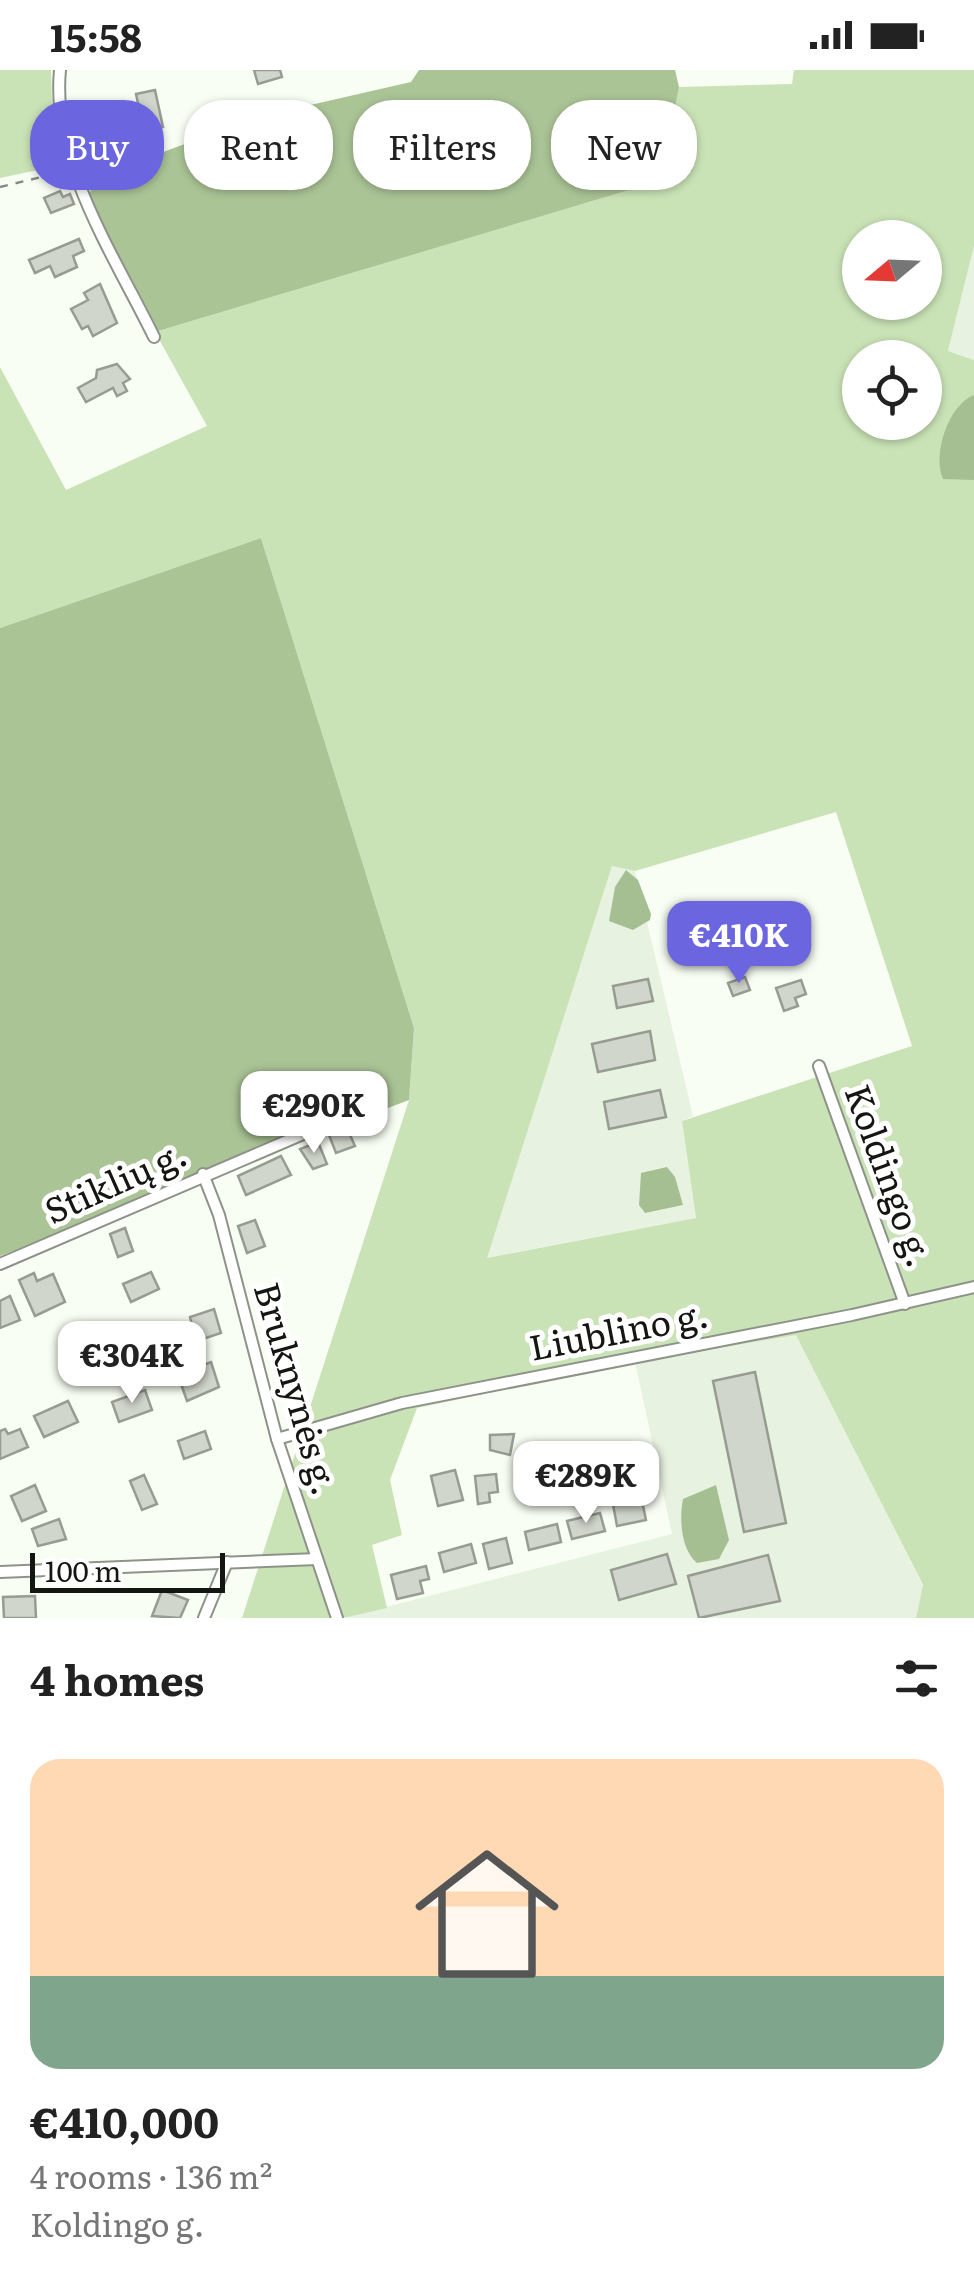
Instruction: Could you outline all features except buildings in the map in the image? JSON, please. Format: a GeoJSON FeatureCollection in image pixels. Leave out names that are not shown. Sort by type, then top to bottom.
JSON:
{"type":"FeatureCollection","features":[{"type":"Feature","properties":{"kind":"street"},"geometry":{"type":"LineString","coordinates":[[58,100],[60,70]]}},
{"type":"Feature","properties":{"kind":"street"},"geometry":{"type":"LineString","coordinates":[[85,190],[154,338]]}},
{"type":"Feature","properties":{"kind":"street","name":"Koldingo g."},"geometry":{"type":"LineString","coordinates":[[819,1066],[905,1304]]}},
{"type":"Feature","properties":{"kind":"street","name":"Stiklių g."},"geometry":{"type":"LineString","coordinates":[[0,1264],[366,1107]]}},
{"type":"Feature","properties":{"kind":"street","name":"Bruknynės g."},"geometry":{"type":"LineString","coordinates":[[204,1174],[219,1216],[277,1440],[337,1618]]}},
{"type":"Feature","properties":{"kind":"street","name":"Liublino g."},"geometry":{"type":"LineString","coordinates":[[277,1440],[402,1403],[905,1304],[974,1286]]}},
{"type":"Feature","properties":{"kind":"street"},"geometry":{"type":"LineString","coordinates":[[0,1572],[317,1559]]}},
{"type":"Feature","properties":{"kind":"street"},"geometry":{"type":"LineString","coordinates":[[204,1618],[227,1562]]}},
{"type":"Feature","properties":{"kind":"path"},"geometry":{"type":"LineString","coordinates":[[0,187],[30,180]]}},
{"type":"Feature","properties":{"kind":"shaded area"},"geometry":{"type":"Polygon","coordinates":[[[0,70],[51,70],[52,100],[30,100],[30,172],[0,178],[0,70]]]}},
{"type":"Feature","properties":{"kind":"shaded area"},"geometry":{"type":"Polygon","coordinates":[[[419,70],[675,70],[679,87],[676,100],[551,100],[551,190],[630,190],[155,332],[88,196],[91,190],[164,190],[164,152],[184,144],[184,190],[333,190],[332,100],[411,82],[419,70]]]}},
{"type":"Feature","properties":{"kind":"shaded area"},"geometry":{"type":"Polygon","coordinates":[[[794,70],[974,70],[974,246],[948,351],[974,360],[974,1618],[916,1618],[923,1585],[796,1335],[635,1362],[417,1408],[390,1480],[402,1535],[372,1545],[387,1608],[343,1618],[242,1618],[409,1100],[414,1028],[261,538],[0,628],[0,367],[66,490],[207,426],[155,332],[630,190],[697,190],[697,100],[676,100],[679,87],[792,84],[794,70]],[[836,812],[635,871],[612,866],[487,1258],[696,1218],[682,1121],[912,1046],[836,812]]]}},
{"type":"Feature","properties":{"kind":"shaded area"},"geometry":{"type":"Polygon","coordinates":[[[974,246],[974,360],[948,351],[974,246]]]}},
{"type":"Feature","properties":{"kind":"shaded area"},"geometry":{"type":"Polygon","coordinates":[[[974,395],[974,480],[943,479],[940,457],[945,432],[957,409],[974,395]]]}},
{"type":"Feature","properties":{"kind":"shaded area"},"geometry":{"type":"Polygon","coordinates":[[[261,538],[414,1028],[409,1100],[0,1256],[0,628],[261,538]]]}},
{"type":"Feature","properties":{"kind":"shaded area"},"geometry":{"type":"Polygon","coordinates":[[[612,866],[635,871],[693,1116],[682,1121],[696,1218],[486,1258],[612,866]]]}},
{"type":"Feature","properties":{"kind":"shaded area"},"geometry":{"type":"Polygon","coordinates":[[[626,870],[638,880],[651,914],[650,920],[633,930],[609,921],[615,887],[626,870]]]}},
{"type":"Feature","properties":{"kind":"shaded area"},"geometry":{"type":"Polygon","coordinates":[[[667,1167],[675,1177],[683,1205],[645,1213],[639,1205],[641,1173],[667,1167]]]}},
{"type":"Feature","properties":{"kind":"shaded area"},"geometry":{"type":"Polygon","coordinates":[[[796,1334],[923,1586],[916,1618],[343,1618],[672,1534],[635,1362],[796,1334]]]}},
{"type":"Feature","properties":{"kind":"shaded area"},"geometry":{"type":"Polygon","coordinates":[[[716,1485],[729,1540],[719,1559],[697,1563],[682,1534],[683,1499],[716,1485]]]}}]}
